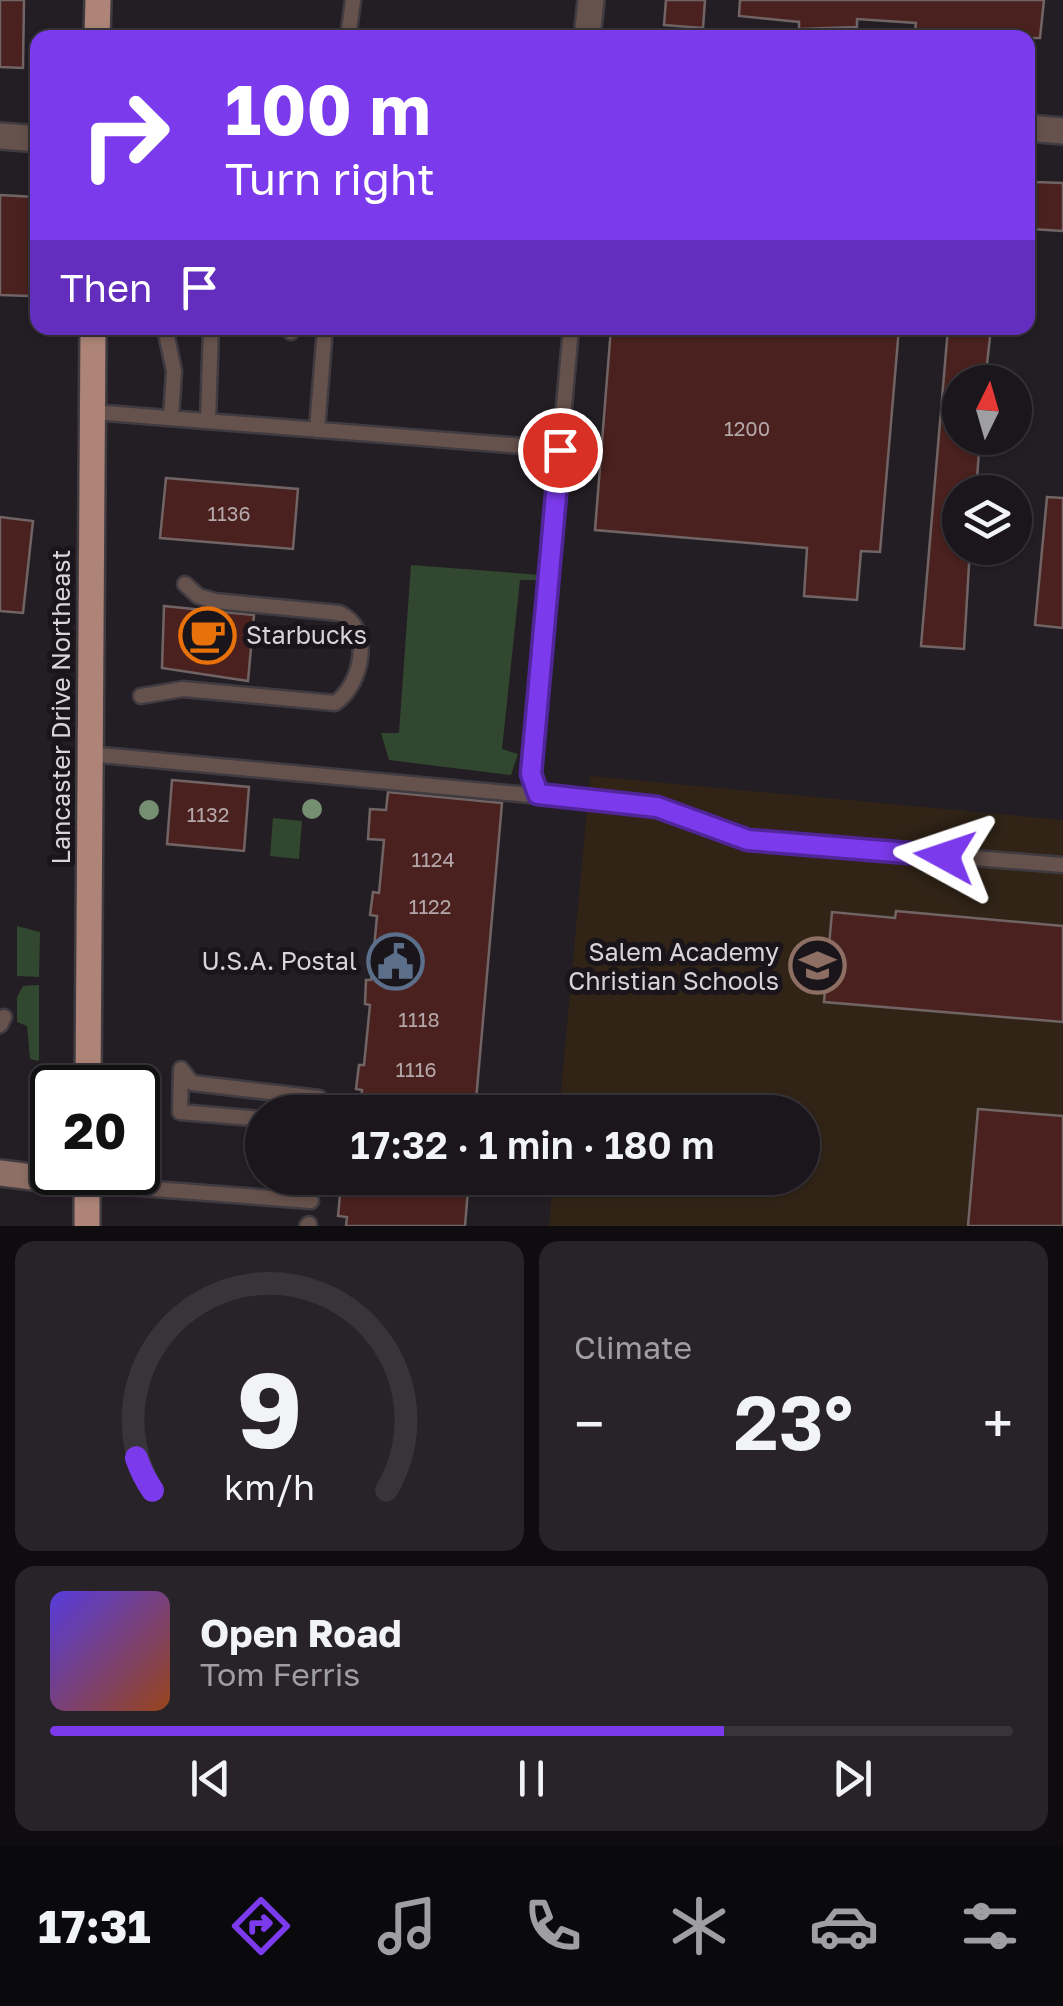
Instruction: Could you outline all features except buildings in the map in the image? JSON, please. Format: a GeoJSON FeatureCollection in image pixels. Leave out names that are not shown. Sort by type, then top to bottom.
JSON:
{"type":"FeatureCollection","features":[{"type":"Feature","properties":{"kind":"main road"},"geometry":{"type":"LineString","coordinates":[[98,0],[98,30]]}},
{"type":"Feature","properties":{"kind":"main road","name":"Lancaster Drive Northeast"},"geometry":{"type":"LineString","coordinates":[[88,1065],[94,335]]}},
{"type":"Feature","properties":{"kind":"main road"},"geometry":{"type":"LineString","coordinates":[[87,1195],[87,1226]]}},
{"type":"Feature","properties":{"kind":"street"},"geometry":{"type":"LineString","coordinates":[[588,30],[591,0]]}},
{"type":"Feature","properties":{"kind":"street"},"geometry":{"type":"LineString","coordinates":[[1035,129],[1063,131]]}},
{"type":"Feature","properties":{"kind":"street"},"geometry":{"type":"LineString","coordinates":[[0,136],[30,138]]}},
{"type":"Feature","properties":{"kind":"street"},"geometry":{"type":"LineString","coordinates":[[0,1173],[30,1175]]}},
{"type":"Feature","properties":{"kind":"lane"},"geometry":{"type":"LineString","coordinates":[[349,30],[352,0]]}},
{"type":"Feature","properties":{"kind":"lane"},"geometry":{"type":"LineString","coordinates":[[166,335],[174,371],[170,418]]}},
{"type":"Feature","properties":{"kind":"lane"},"geometry":{"type":"LineString","coordinates":[[208,421],[210,335]]}},
{"type":"Feature","properties":{"kind":"lane"},"geometry":{"type":"LineString","coordinates":[[317,430],[324,335]]}},
{"type":"Feature","properties":{"kind":"lane"},"geometry":{"type":"LineString","coordinates":[[538,794],[531,774],[570,335]]}},
{"type":"Feature","properties":{"kind":"lane"},"geometry":{"type":"LineString","coordinates":[[93,412],[560,450]]}},
{"type":"Feature","properties":{"kind":"lane"},"geometry":{"type":"LineString","coordinates":[[141,696],[183,689],[335,704],[350,693],[357,679],[360,630],[354,619],[340,612],[216,601],[198,596],[185,584]]}},
{"type":"Feature","properties":{"kind":"lane"},"geometry":{"type":"LineString","coordinates":[[90,754],[657,807],[748,840],[1063,866]]}},
{"type":"Feature","properties":{"kind":"lane"},"geometry":{"type":"LineString","coordinates":[[245,1118],[180,1112],[181,1069],[192,1083],[294,1095]]}},
{"type":"Feature","properties":{"kind":"lane"},"geometry":{"type":"LineString","coordinates":[[160,1185],[311,1200]]}},
{"type":"Feature","properties":{"kind":"shaded area","name":"Salem Academy Christian Schools"},"geometry":{"type":"Polygon","coordinates":[[[590,776],[1063,820],[1063,1226],[549,1226],[552,1195],[820,1195],[820,1095],[561,1095],[590,776]]]}},
{"type":"Feature","properties":{"kind":"green space"},"geometry":{"type":"Polygon","coordinates":[[[411,565],[541,575],[541,580],[520,580],[502,749],[518,754],[511,775],[389,760],[381,733],[399,733],[411,565]]]}},
{"type":"Feature","properties":{"kind":"green space"},"geometry":{"type":"Polygon","coordinates":[[[273,818],[302,821],[299,859],[270,856],[273,818]]]}},
{"type":"Feature","properties":{"kind":"green space"},"geometry":{"type":"Polygon","coordinates":[[[17,926],[40,932],[39,977],[17,976],[17,926]]]}},
{"type":"Feature","properties":{"kind":"green space"},"geometry":{"type":"Polygon","coordinates":[[[39,985],[39,1061],[30,1059],[27,1026],[17,1022],[17,997],[23,986],[39,985]]]}},
{"type":"Feature","properties":{"kind":"place","name":"Starbucks"},"geometry":{"type":"Point","coordinates":[207,635]}},
{"type":"Feature","properties":{"kind":"place","name":"U.S.A. Postal"},"geometry":{"type":"Point","coordinates":[396,961]}},
{"type":"Feature","properties":{"kind":"place","name":"Salem Academy Christian Schools"},"geometry":{"type":"Point","coordinates":[818,966]}},
{"type":"Feature","properties":{"kind":"route"},"geometry":{"type":"LineString","coordinates":[[560,450],[531,774],[538,794],[657,807],[748,840],[945,856]]}}]}
